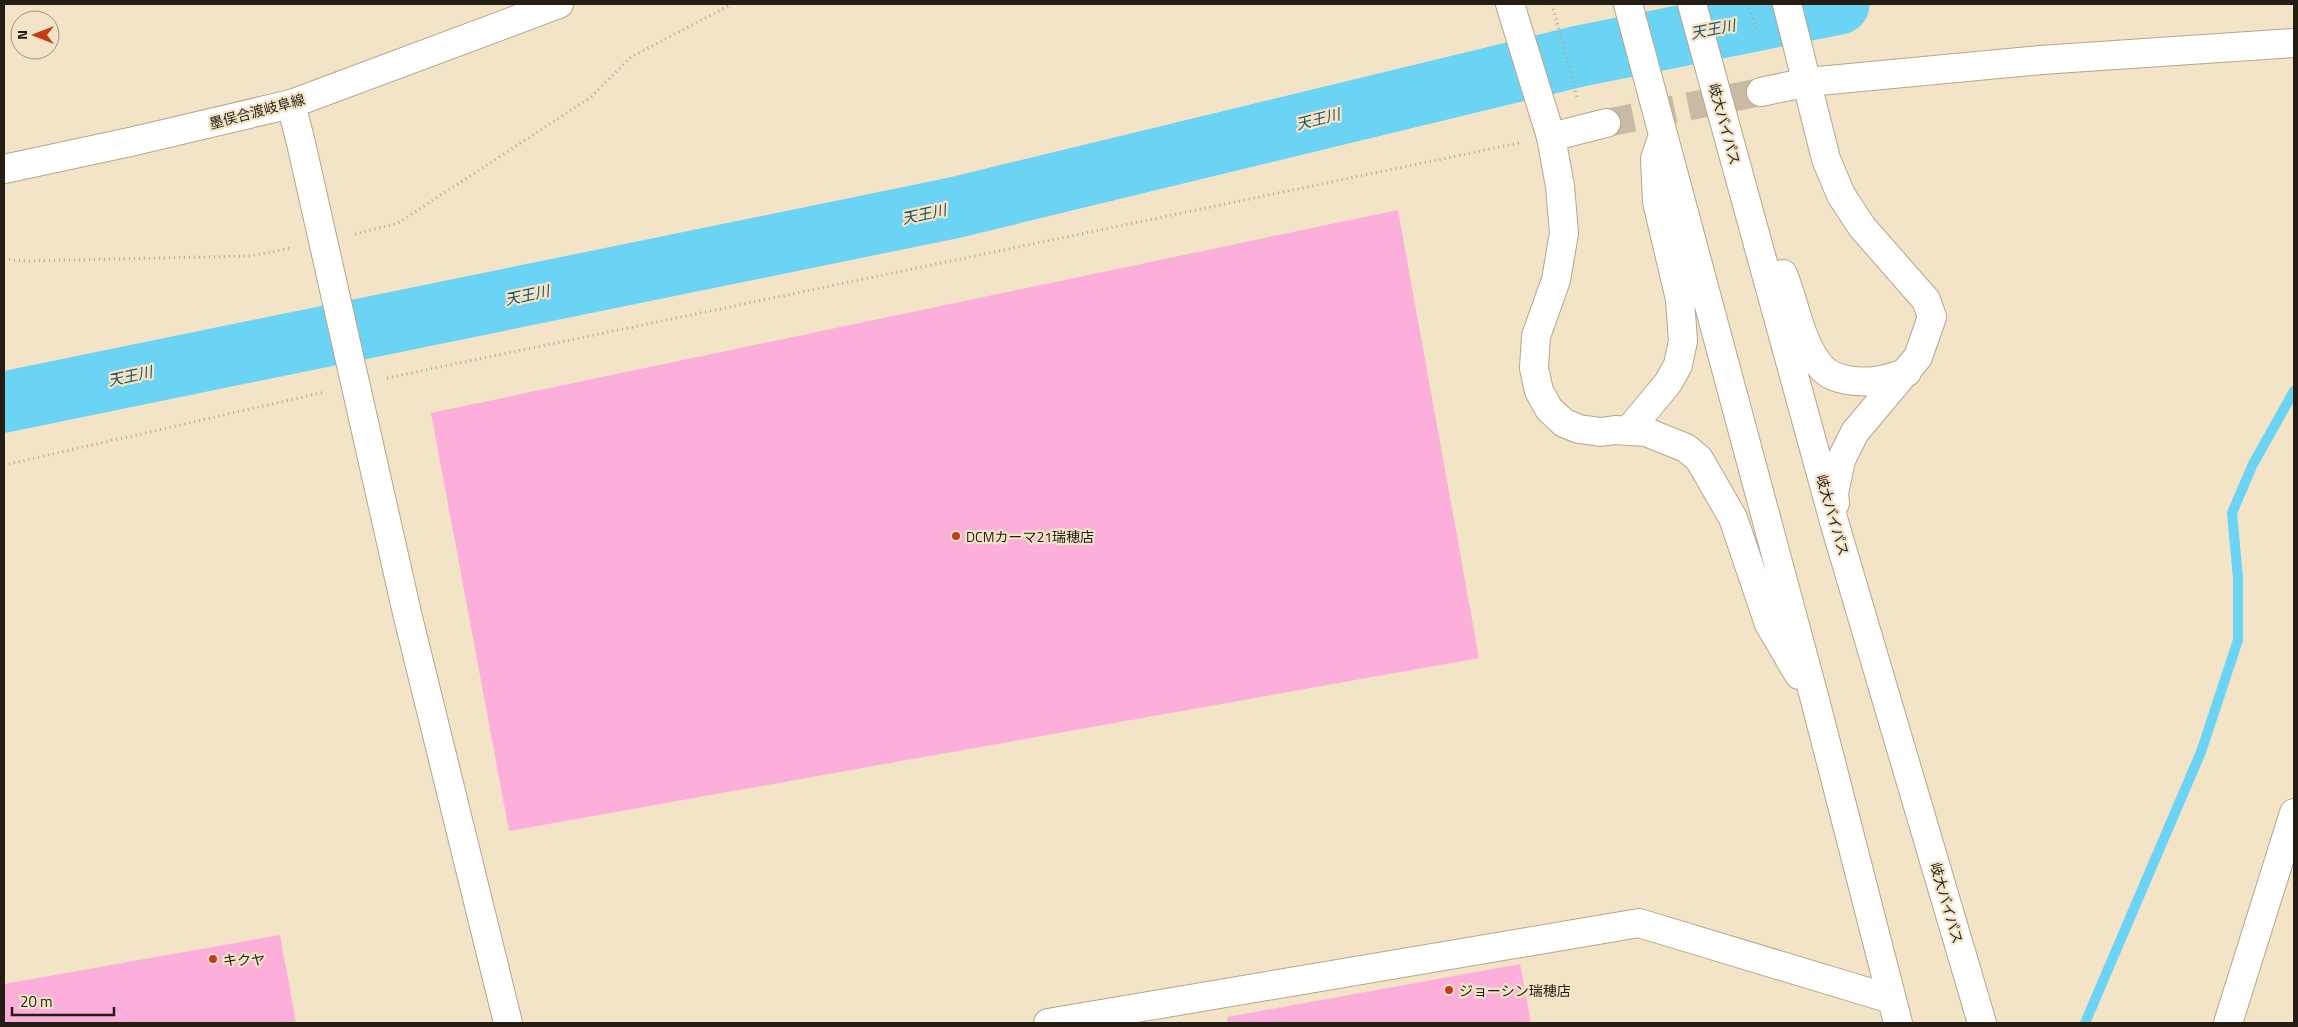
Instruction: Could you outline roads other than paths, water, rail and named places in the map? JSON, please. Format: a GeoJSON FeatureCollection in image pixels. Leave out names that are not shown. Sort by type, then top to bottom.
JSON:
{"type":"FeatureCollection","features":[{"type":"Feature","properties":{"kind":"main road","name":"墨俣合渡岐阜線"},"geometry":{"type":"LineString","coordinates":[[4,169],[291,104],[559,4]]}},
{"type":"Feature","properties":{"kind":"main road"},"geometry":{"type":"LineString","coordinates":[[1628,4],[1664,131],[1815,700],[1895,1011]]}},
{"type":"Feature","properties":{"kind":"main road","name":"岐大バイパス"},"geometry":{"type":"LineString","coordinates":[[1692,4],[1714,79],[1754,235],[1836,525],[1982,1023]]}},
{"type":"Feature","properties":{"kind":"main road"},"geometry":{"type":"LineString","coordinates":[[1787,4],[1826,159],[1841,195],[1862,227],[1912,283],[1929,306],[1932,317],[1926,340],[1908,371],[1866,418],[1841,460],[1834,493],[1836,525]]}},
{"type":"Feature","properties":{"kind":"main road"},"geometry":{"type":"LineString","coordinates":[[1513,16],[1551,137],[1560,186],[1564,233],[1556,280],[1536,336],[1534,368],[1539,391],[1549,409],[1564,423],[1579,429],[1601,432],[1629,430],[1646,432],[1686,448],[1699,459],[1733,518],[1769,624],[1815,700]]}},
{"type":"Feature","properties":{"kind":"main road"},"geometry":{"type":"LineString","coordinates":[[1761,92],[1805,73],[2294,43]]}},
{"type":"Feature","properties":{"kind":"main road"},"geometry":{"type":"LineString","coordinates":[[291,104],[407,613],[508,1023]]}},
{"type":"Feature","properties":{"kind":"main road"},"geometry":{"type":"LineString","coordinates":[[1551,137],[1596,126]]}},
{"type":"Feature","properties":{"kind":"main road"},"geometry":{"type":"LineString","coordinates":[[1629,430],[1668,384],[1678,365],[1683,341],[1680,300],[1656,202],[1655,159],[1664,131]]}},
{"type":"Feature","properties":{"kind":"main road"},"geometry":{"type":"LineString","coordinates":[[1754,235],[1776,258],[1801,326],[1816,360],[1824,370],[1836,377],[1867,382],[1885,380],[1908,371]]}},
{"type":"Feature","properties":{"kind":"main road"},"geometry":{"type":"LineString","coordinates":[[2228,1023],[2294,813]]}},
{"type":"Feature","properties":{"kind":"main road"},"geometry":{"type":"LineString","coordinates":[[1048,1023],[1639,923],[1895,1011]]}},
{"type":"Feature","properties":{"kind":"waterway","name":"天王川"},"geometry":{"type":"LineString","coordinates":[[4,402],[953,208],[1580,56],[1839,4]]}},
{"type":"Feature","properties":{"kind":"waterway"},"geometry":{"type":"LineString","coordinates":[[2085,1023],[2201,752],[2238,640],[2238,578],[2232,513],[2253,464],[2294,391]]}},
{"type":"Feature","properties":{"kind":"tunnel"},"geometry":{"type":"LineString","coordinates":[[1606,123],[1761,92]]}},
{"type":"Feature","properties":{"kind":"place","name":"DCMカーマ21瑞穂店"},"geometry":{"type":"Point","coordinates":[956,536]}},
{"type":"Feature","properties":{"kind":"place","name":"キクヤ"},"geometry":{"type":"Point","coordinates":[213,959]}},
{"type":"Feature","properties":{"kind":"place","name":"ジョーシン瑞穂店"},"geometry":{"type":"Point","coordinates":[1449,990]}}]}
